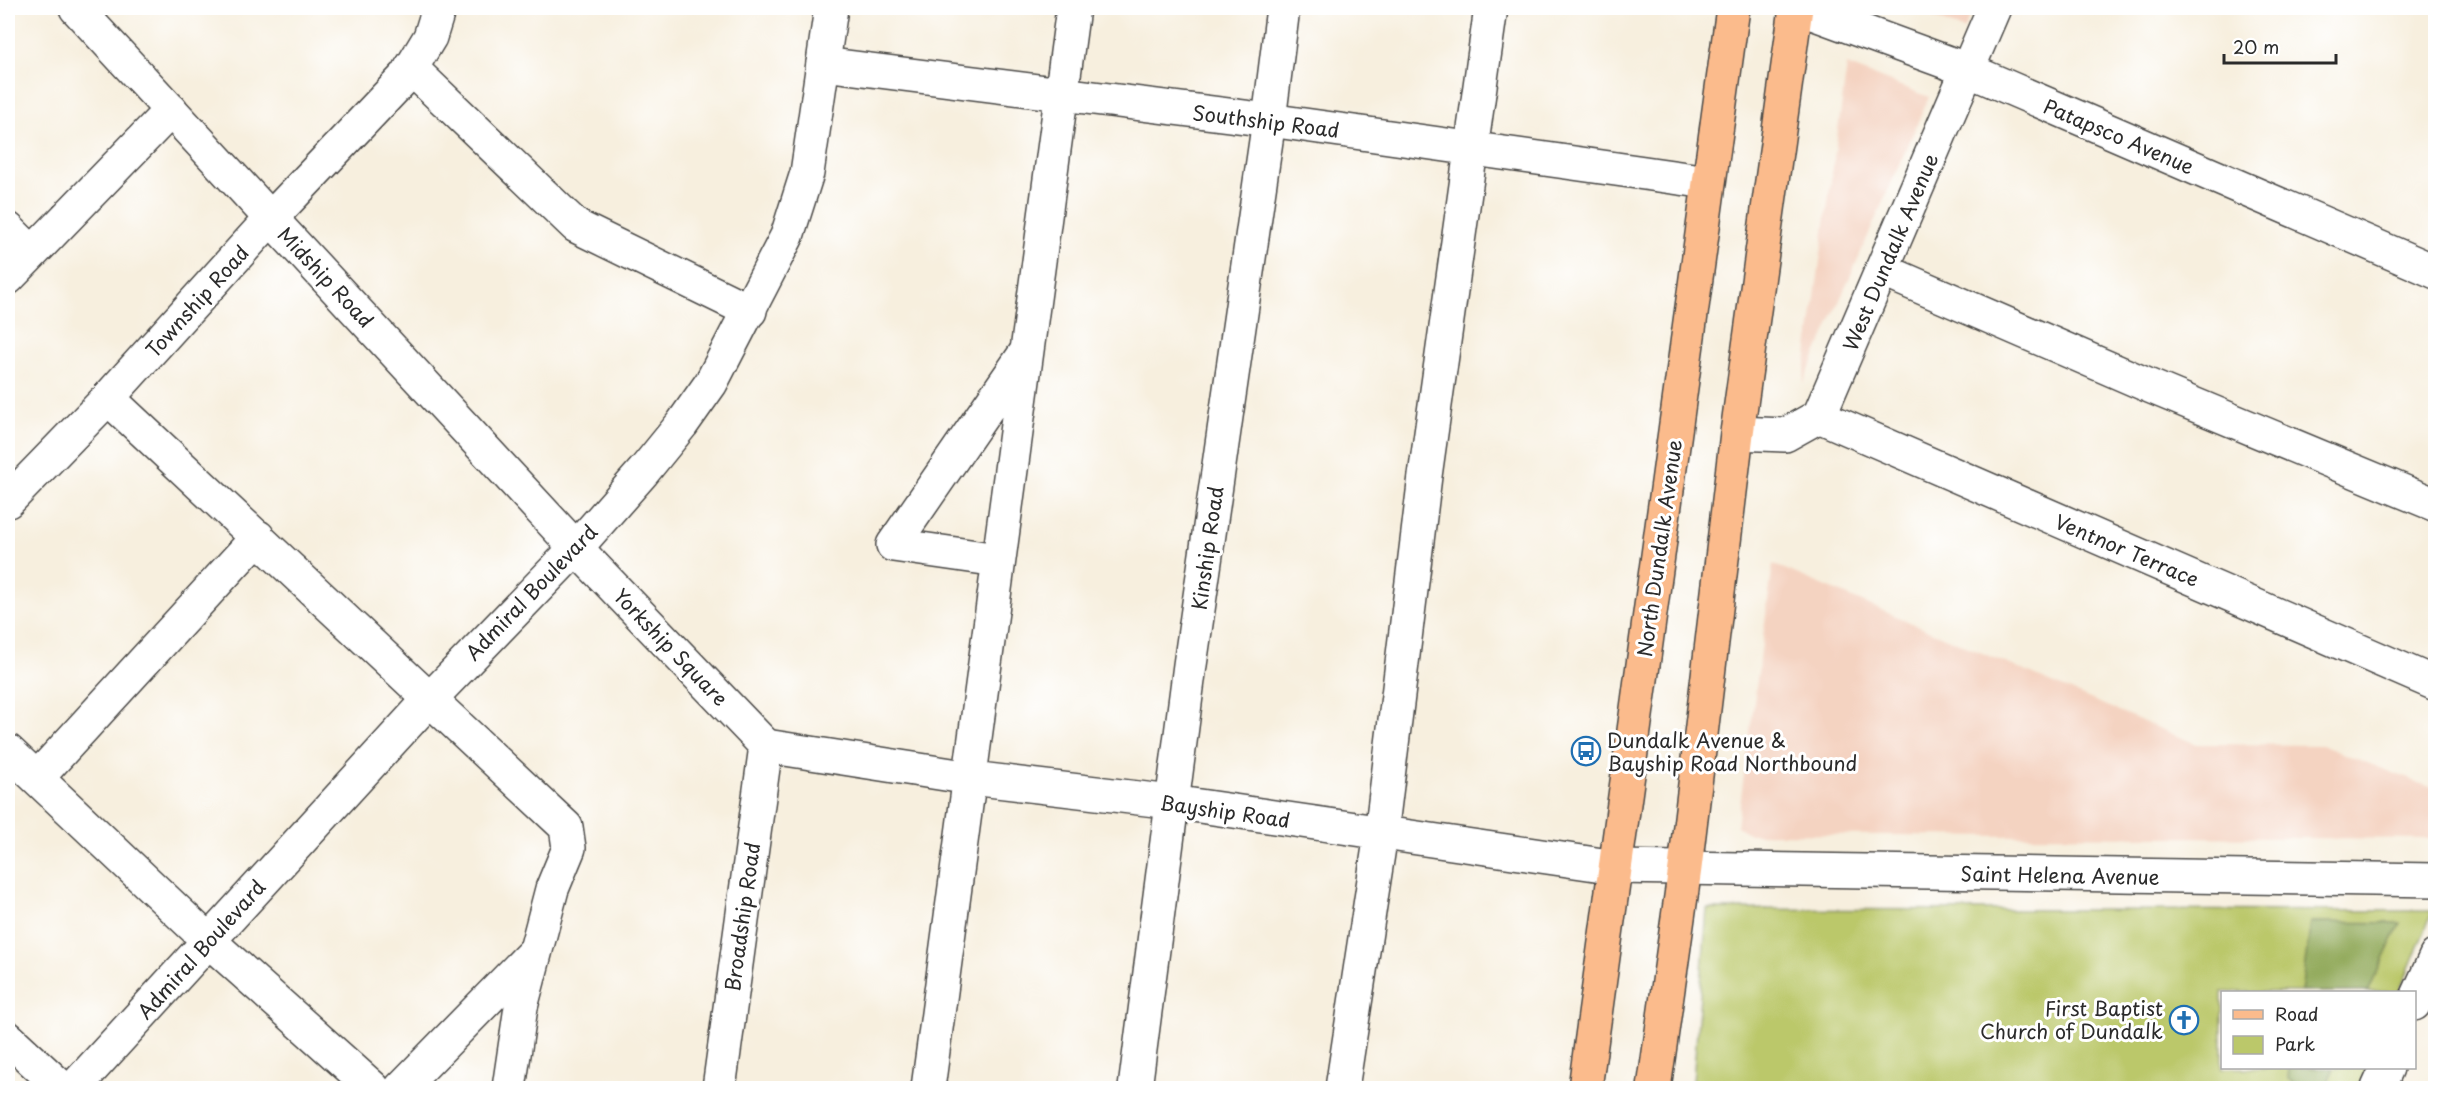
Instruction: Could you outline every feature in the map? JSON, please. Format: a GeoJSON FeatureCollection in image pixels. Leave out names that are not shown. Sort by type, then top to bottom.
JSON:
{"type":"FeatureCollection","features":[{"type":"Feature","properties":{"kind":"main road","name":"North Dundalk Avenue"},"geometry":{"type":"LineString","coordinates":[[1585,1089],[1733,8]]}},
{"type":"Feature","properties":{"kind":"main road"},"geometry":{"type":"LineString","coordinates":[[1656,1088],[1737,433],[1798,8]]}},
{"type":"Feature","properties":{"kind":"street","name":"Midship Road"},"geometry":{"type":"LineString","coordinates":[[76,8],[576,548]]}},
{"type":"Feature","properties":{"kind":"street","name":"Township Road"},"geometry":{"type":"LineString","coordinates":[[8,501],[108,398],[271,218],[407,75],[430,37],[439,8]]}},
{"type":"Feature","properties":{"kind":"street","name":"Admiral Boulevard"},"geometry":{"type":"LineString","coordinates":[[74,1089],[429,700],[576,548],[643,472],[682,424],[711,383],[787,236],[807,173],[831,8]]}},
{"type":"Feature","properties":{"kind":"street"},"geometry":{"type":"LineString","coordinates":[[928,1089],[1073,8]]}},
{"type":"Feature","properties":{"kind":"street","name":"Kinship Road"},"geometry":{"type":"LineString","coordinates":[[1135,1089],[1191,653],[1269,120],[1283,8]]}},
{"type":"Feature","properties":{"kind":"street"},"geometry":{"type":"LineString","coordinates":[[1342,1089],[1354,996],[1381,834],[1425,476],[1491,8]]}},
{"type":"Feature","properties":{"kind":"street","name":"Patapsco Avenue"},"geometry":{"type":"LineString","coordinates":[[1798,8],[1968,70],[2436,272]]}},
{"type":"Feature","properties":{"kind":"street","name":"West Dundalk Avenue"},"geometry":{"type":"LineString","coordinates":[[1819,416],[1994,8]]}},
{"type":"Feature","properties":{"kind":"street","name":"Southship Road"},"geometry":{"type":"LineString","coordinates":[[823,64],[1269,120],[1708,182]]}},
{"type":"Feature","properties":{"kind":"street"},"geometry":{"type":"LineString","coordinates":[[411,68],[576,226],[750,311]]}},
{"type":"Feature","properties":{"kind":"street"},"geometry":{"type":"LineString","coordinates":[[8,278],[171,110]]}},
{"type":"Feature","properties":{"kind":"street"},"geometry":{"type":"LineString","coordinates":[[8,229],[31,252]]}},
{"type":"Feature","properties":{"kind":"street"},"geometry":{"type":"LineString","coordinates":[[1882,270],[2152,387],[2436,505]]}},
{"type":"Feature","properties":{"kind":"street"},"geometry":{"type":"LineString","coordinates":[[998,560],[893,545],[1027,351]]}},
{"type":"Feature","properties":{"kind":"street"},"geometry":{"type":"LineString","coordinates":[[108,398],[566,827],[569,848],[552,889],[521,1007],[509,1089]]}},
{"type":"Feature","properties":{"kind":"street"},"geometry":{"type":"LineString","coordinates":[[1737,433],[1785,435],[1819,416]]}},
{"type":"Feature","properties":{"kind":"street","name":"Ventnor Terrace"},"geometry":{"type":"LineString","coordinates":[[1819,416],[2436,684]]}},
{"type":"Feature","properties":{"kind":"street"},"geometry":{"type":"LineString","coordinates":[[37,778],[258,537]]}},
{"type":"Feature","properties":{"kind":"street","name":"Yorkship Square"},"geometry":{"type":"LineString","coordinates":[[576,548],[766,746]]}},
{"type":"Feature","properties":{"kind":"street","name":"Bayship Road"},"geometry":{"type":"LineString","coordinates":[[766,746],[971,778],[1172,802],[1616,867],[1685,868]]}},
{"type":"Feature","properties":{"kind":"street","name":"Broadship Road"},"geometry":{"type":"LineString","coordinates":[[719,1089],[766,746]]}},
{"type":"Feature","properties":{"kind":"street"},"geometry":{"type":"LineString","coordinates":[[8,751],[209,941],[373,1089]]}},
{"type":"Feature","properties":{"kind":"street","name":"Saint Helena Avenue"},"geometry":{"type":"LineString","coordinates":[[1685,868],[2436,880]]}},
{"type":"Feature","properties":{"kind":"street"},"geometry":{"type":"LineString","coordinates":[[401,1089],[537,949]]}},
{"type":"Feature","properties":{"kind":"street"},"geometry":{"type":"LineString","coordinates":[[2416,1002],[2436,956]]}},
{"type":"Feature","properties":{"kind":"street"},"geometry":{"type":"LineString","coordinates":[[8,1038],[62,1089]]}},
{"type":"Feature","properties":{"kind":"street"},"geometry":{"type":"LineString","coordinates":[[2378,1089],[2387,1069]]}},
{"type":"Feature","properties":{"kind":"shaded area"},"geometry":{"type":"Polygon","coordinates":[[[1911,8],[1974,8],[1964,30],[1911,8]]]}},
{"type":"Feature","properties":{"kind":"shaded area"},"geometry":{"type":"Polygon","coordinates":[[[1847,65],[1929,97],[1803,384],[1847,65]]]}},
{"type":"Feature","properties":{"kind":"shaded area"},"geometry":{"type":"Polygon","coordinates":[[[1773,564],[2196,744],[2321,745],[2435,789],[2435,839],[1749,834],[1737,826],[1773,564]]]}},
{"type":"Feature","properties":{"kind":"green space"},"geometry":{"type":"Polygon","coordinates":[[[1707,909],[2433,911],[2399,991],[2221,991],[2221,1069],[2367,1069],[2359,1088],[1710,1088],[1693,1081],[1707,909]]]}},
{"type":"Feature","properties":{"kind":"green space"},"geometry":{"type":"Polygon","coordinates":[[[2311,922],[2400,923],[2368,991],[2301,991],[2311,922]]]}},
{"type":"Feature","properties":{"kind":"green space"},"geometry":{"type":"Polygon","coordinates":[[[2289,1069],[2334,1069],[2325,1088],[2303,1088],[2288,1078],[2289,1069]]]}},
{"type":"Feature","properties":{"kind":"place","name":"Dundalk Avenue & Bayship Road Northbound"},"geometry":{"type":"Point","coordinates":[1586,751]}},
{"type":"Feature","properties":{"kind":"place","name":"First Baptist Church of Dundalk"},"geometry":{"type":"Point","coordinates":[2184,1020]}}]}
